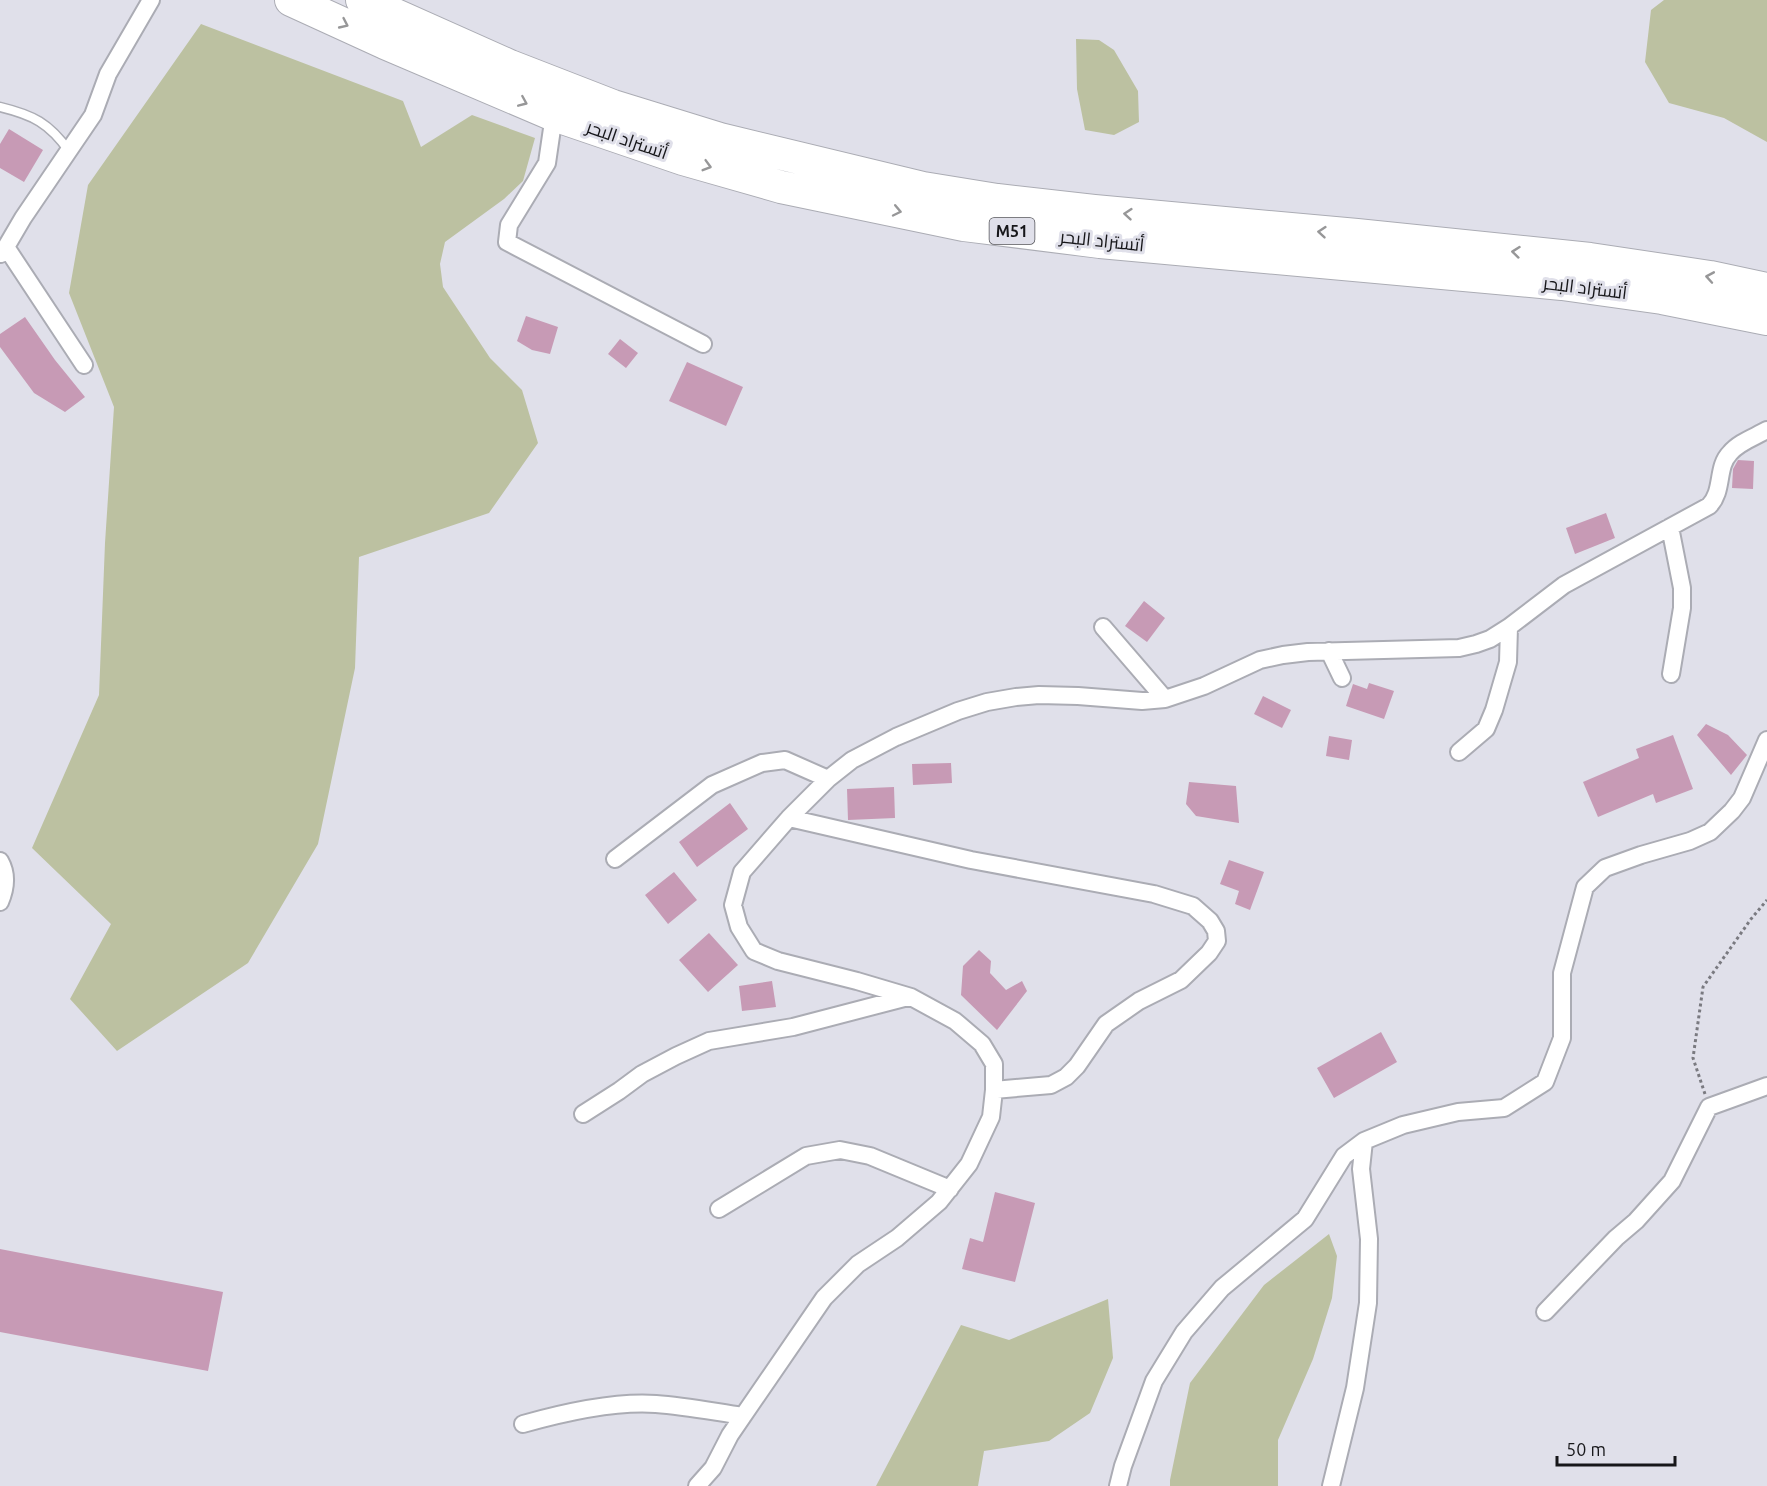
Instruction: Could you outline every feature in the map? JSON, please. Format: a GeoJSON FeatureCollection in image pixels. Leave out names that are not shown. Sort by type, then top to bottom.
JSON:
{"type":"FeatureCollection","features":[{"type":"Feature","properties":{"kind":"highway","name":"أتستراد البحر"},"geometry":{"type":"LineString","coordinates":[[291,0],[554,115],[683,159],[781,187],[963,225],[1100,242],[1562,285],[1662,298],[1767,320]]}},
{"type":"Feature","properties":{"kind":"highway","name":"أتستراد البحر"},"geometry":{"type":"LineString","coordinates":[[362,0],[510,66],[613,106],[720,139],[923,188],[997,200],[1094,211],[1590,260],[1710,277],[1767,289]]}},
{"type":"Feature","properties":{"kind":"street"},"geometry":{"type":"LineString","coordinates":[[84,365],[3,251],[93,115],[108,74],[152,0]]}},
{"type":"Feature","properties":{"kind":"street"},"geometry":{"type":"LineString","coordinates":[[554,115],[547,163],[509,225],[507,242],[703,344]]}},
{"type":"Feature","properties":{"kind":"street"},"geometry":{"type":"LineString","coordinates":[[697,1486],[713,1468],[730,1435],[824,1298],[858,1264],[897,1238],[939,1202],[969,1164],[991,1117],[994,1064],[982,1044],[955,1021],[911,997],[778,961],[754,951],[739,927],[733,905],[742,872],[789,818],[828,779],[852,760],[896,737],[958,711],[987,702],[1040,695],[1142,701],[1165,699],[1204,686],[1260,660],[1282,655],[1329,651],[1459,648],[1490,639],[1564,585],[1709,506],[1719,490],[1724,463],[1729,454],[1767,430]]}},
{"type":"Feature","properties":{"kind":"street"},"geometry":{"type":"LineString","coordinates":[[1670,527],[1682,588],[1682,608],[1671,674]]}},
{"type":"Feature","properties":{"kind":"street"},"geometry":{"type":"LineString","coordinates":[[1103,627],[1165,699]]}},
{"type":"Feature","properties":{"kind":"street"},"geometry":{"type":"LineString","coordinates":[[1459,752],[1485,729],[1494,710],[1508,662],[1509,627]]}},
{"type":"Feature","properties":{"kind":"street"},"geometry":{"type":"LineString","coordinates":[[1329,651],[1342,678]]}},
{"type":"Feature","properties":{"kind":"street"},"geometry":{"type":"LineString","coordinates":[[1118,1486],[1154,1381],[1184,1332],[1222,1288],[1305,1219],[1344,1156],[1364,1141],[1403,1125],[1458,1112],[1504,1108],[1545,1082],[1562,1038],[1562,973],[1585,886],[1605,868],[1710,832],[1742,798],[1767,740]]}},
{"type":"Feature","properties":{"kind":"street"},"geometry":{"type":"LineString","coordinates":[[615,860],[712,785],[762,763],[785,760],[828,779]]}},
{"type":"Feature","properties":{"kind":"street"},"geometry":{"type":"LineString","coordinates":[[789,818],[971,860],[1154,894],[1193,906],[1210,921],[1216,931],[1217,941],[1209,953],[1181,980],[1139,1001],[1106,1023],[1077,1066],[1066,1077],[1051,1085],[994,1090]]}},
{"type":"Feature","properties":{"kind":"street"},"geometry":{"type":"LineString","coordinates":[[0,861],[6,876],[5,891],[0,902]]}},
{"type":"Feature","properties":{"kind":"street"},"geometry":{"type":"LineString","coordinates":[[583,1114],[642,1074],[708,1041],[793,1027],[911,997]]}},
{"type":"Feature","properties":{"kind":"street"},"geometry":{"type":"LineString","coordinates":[[1545,1312],[1616,1238],[1636,1221],[1672,1181],[1709,1107],[1767,1086]]}},
{"type":"Feature","properties":{"kind":"street"},"geometry":{"type":"LineString","coordinates":[[1331,1486],[1355,1389],[1368,1303],[1369,1239],[1361,1169],[1364,1141]]}},
{"type":"Feature","properties":{"kind":"street"},"geometry":{"type":"LineString","coordinates":[[719,1209],[806,1156],[840,1150],[870,1156],[950,1189]]}},
{"type":"Feature","properties":{"kind":"street"},"geometry":{"type":"LineString","coordinates":[[523,1424],[558,1414],[626,1404],[655,1404],[743,1416]]}},
{"type":"Feature","properties":{"kind":"lane"},"geometry":{"type":"LineString","coordinates":[[0,107],[39,121],[53,130],[69,151]]}},
{"type":"Feature","properties":{"kind":"path"},"geometry":{"type":"LineString","coordinates":[[1709,1107],[1693,1058],[1703,987],[1767,900]]}},
{"type":"Feature","properties":{"kind":"green space"},"geometry":{"type":"Polygon","coordinates":[[[1664,0],[1767,0],[1767,142],[1724,118],[1669,103],[1645,62],[1651,10],[1664,0]]]}},
{"type":"Feature","properties":{"kind":"green space"},"geometry":{"type":"Polygon","coordinates":[[[201,24],[403,101],[421,147],[472,115],[535,138],[523,181],[504,199],[445,242],[440,264],[443,287],[490,358],[522,390],[538,443],[489,513],[359,557],[355,668],[318,844],[248,963],[117,1051],[70,999],[111,924],[32,848],[99,695],[105,543],[114,407],[69,293],[88,185],[201,24]]]}},
{"type":"Feature","properties":{"kind":"green space"},"geometry":{"type":"Polygon","coordinates":[[[1076,39],[1099,40],[1114,50],[1138,91],[1139,122],[1114,135],[1085,130],[1077,89],[1076,39]]]}},
{"type":"Feature","properties":{"kind":"green space"},"geometry":{"type":"Polygon","coordinates":[[[1329,1234],[1337,1256],[1332,1298],[1313,1359],[1278,1440],[1278,1486],[1170,1486],[1190,1383],[1264,1285],[1329,1234]]]}},
{"type":"Feature","properties":{"kind":"green space"},"geometry":{"type":"Polygon","coordinates":[[[1108,1299],[1113,1358],[1090,1413],[1049,1441],[984,1451],[978,1486],[876,1486],[961,1325],[1009,1340],[1108,1299]]]}},
{"type":"Feature","properties":{"kind":"building"},"geometry":{"type":"Polygon","coordinates":[[[9,129],[43,150],[24,182],[0,168],[0,144],[9,129]]]}},
{"type":"Feature","properties":{"kind":"building"},"geometry":{"type":"Polygon","coordinates":[[[526,316],[558,327],[550,354],[532,350],[517,341],[526,316]]]}},
{"type":"Feature","properties":{"kind":"building"},"geometry":{"type":"Polygon","coordinates":[[[25,317],[85,397],[65,412],[34,393],[0,347],[0,334],[25,317]]]}},
{"type":"Feature","properties":{"kind":"building"},"geometry":{"type":"Polygon","coordinates":[[[620,339],[638,353],[626,368],[608,354],[620,339]]]}},
{"type":"Feature","properties":{"kind":"building"},"geometry":{"type":"Polygon","coordinates":[[[687,362],[743,387],[726,426],[669,401],[687,362]]]}},
{"type":"Feature","properties":{"kind":"building"},"geometry":{"type":"Polygon","coordinates":[[[1738,460],[1754,461],[1753,489],[1732,488],[1733,469],[1738,460]]]}},
{"type":"Feature","properties":{"kind":"building"},"geometry":{"type":"Polygon","coordinates":[[[1606,513],[1615,538],[1575,554],[1566,528],[1606,513]]]}},
{"type":"Feature","properties":{"kind":"building"},"geometry":{"type":"Polygon","coordinates":[[[1144,601],[1165,618],[1147,642],[1125,626],[1144,601]]]}},
{"type":"Feature","properties":{"kind":"building"},"geometry":{"type":"Polygon","coordinates":[[[1369,683],[1394,691],[1384,719],[1346,706],[1353,684],[1367,689],[1369,683]]]}},
{"type":"Feature","properties":{"kind":"building"},"geometry":{"type":"Polygon","coordinates":[[[1263,696],[1291,710],[1282,728],[1254,714],[1263,696]]]}},
{"type":"Feature","properties":{"kind":"building"},"geometry":{"type":"Polygon","coordinates":[[[1706,724],[1728,735],[1747,755],[1731,775],[1697,735],[1706,724]]]}},
{"type":"Feature","properties":{"kind":"building"},"geometry":{"type":"Polygon","coordinates":[[[1673,735],[1693,789],[1656,803],[1653,794],[1598,817],[1583,782],[1639,758],[1636,749],[1673,735]]]}},
{"type":"Feature","properties":{"kind":"building"},"geometry":{"type":"Polygon","coordinates":[[[1329,736],[1352,740],[1349,760],[1326,756],[1329,736]]]}},
{"type":"Feature","properties":{"kind":"building"},"geometry":{"type":"Polygon","coordinates":[[[951,763],[952,783],[913,785],[912,764],[951,763]]]}},
{"type":"Feature","properties":{"kind":"building"},"geometry":{"type":"Polygon","coordinates":[[[1189,782],[1236,786],[1239,823],[1196,816],[1186,804],[1189,782]]]}},
{"type":"Feature","properties":{"kind":"building"},"geometry":{"type":"Polygon","coordinates":[[[894,787],[895,818],[848,820],[847,789],[894,787]]]}},
{"type":"Feature","properties":{"kind":"building"},"geometry":{"type":"Polygon","coordinates":[[[730,803],[748,829],[697,867],[679,842],[730,803]]]}},
{"type":"Feature","properties":{"kind":"building"},"geometry":{"type":"Polygon","coordinates":[[[1229,860],[1264,872],[1250,910],[1235,904],[1239,891],[1220,884],[1229,860]]]}},
{"type":"Feature","properties":{"kind":"building"},"geometry":{"type":"Polygon","coordinates":[[[674,872],[697,900],[668,924],[645,895],[674,872]]]}},
{"type":"Feature","properties":{"kind":"building"},"geometry":{"type":"Polygon","coordinates":[[[709,933],[738,965],[708,992],[679,960],[709,933]]]}},
{"type":"Feature","properties":{"kind":"building"},"geometry":{"type":"Polygon","coordinates":[[[979,950],[991,961],[990,973],[1006,990],[1022,981],[1027,991],[997,1030],[961,995],[963,966],[979,950]]]}},
{"type":"Feature","properties":{"kind":"building"},"geometry":{"type":"Polygon","coordinates":[[[772,981],[776,1007],[742,1011],[739,986],[772,981]]]}},
{"type":"Feature","properties":{"kind":"building"},"geometry":{"type":"Polygon","coordinates":[[[1381,1032],[1397,1062],[1334,1098],[1317,1068],[1381,1032]]]}},
{"type":"Feature","properties":{"kind":"building"},"geometry":{"type":"Polygon","coordinates":[[[995,1192],[1035,1203],[1015,1282],[962,1269],[970,1238],[983,1242],[995,1192]]]}},
{"type":"Feature","properties":{"kind":"building"},"geometry":{"type":"Polygon","coordinates":[[[0,1249],[223,1292],[208,1371],[0,1332],[0,1249]]]}}]}
